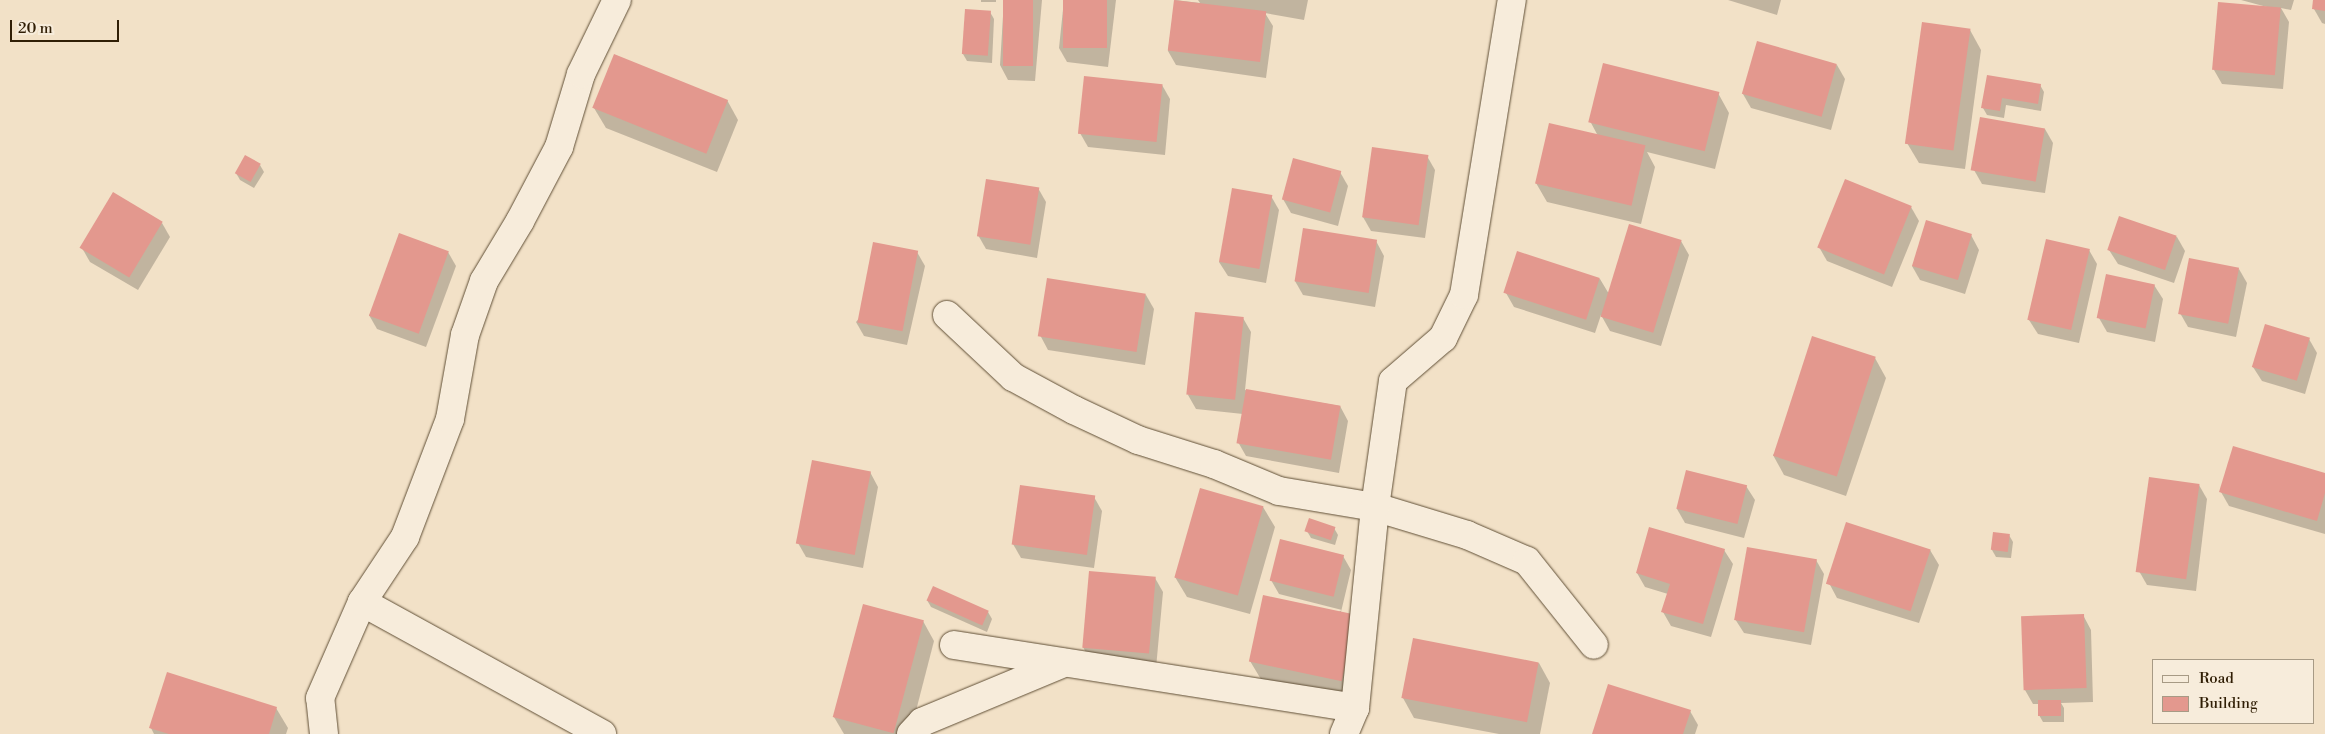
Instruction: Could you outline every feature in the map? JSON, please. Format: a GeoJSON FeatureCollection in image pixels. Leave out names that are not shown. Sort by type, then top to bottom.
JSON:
{"type":"FeatureCollection","features":[{"type":"Feature","properties":{"kind":"street"},"geometry":{"type":"LineString","coordinates":[[324,734],[320,698],[362,602],[404,537],[450,419],[466,335],[484,281],[520,220],[559,147],[581,74],[617,0]]}},
{"type":"Feature","properties":{"kind":"street"},"geometry":{"type":"LineString","coordinates":[[1344,734],[1355,708],[1375,507],[1393,381],[1443,338],[1464,295],[1512,0]]}},
{"type":"Feature","properties":{"kind":"street"},"geometry":{"type":"LineString","coordinates":[[947,315],[1013,376],[1074,410],[1138,440],[1214,464],[1279,491],[1375,507],[1466,535],[1528,561],[1594,645]]}},
{"type":"Feature","properties":{"kind":"street"},"geometry":{"type":"LineString","coordinates":[[362,602],[602,734]]}},
{"type":"Feature","properties":{"kind":"street"},"geometry":{"type":"LineString","coordinates":[[954,645],[1355,708]]}},
{"type":"Feature","properties":{"kind":"street"},"geometry":{"type":"LineString","coordinates":[[911,734],[922,722],[1064,663]]}},
{"type":"Feature","properties":{"kind":"building"},"geometry":{"type":"Polygon","coordinates":[[[1003,0],[1033,0],[1033,66],[1003,66],[1003,0]]]}},
{"type":"Feature","properties":{"kind":"building"},"geometry":{"type":"Polygon","coordinates":[[[1063,0],[1107,0],[1107,48],[1063,48],[1063,0]]]}},
{"type":"Feature","properties":{"kind":"building"},"geometry":{"type":"Polygon","coordinates":[[[1174,0],[1266,11],[1260,62],[1168,51],[1174,0]]]}},
{"type":"Feature","properties":{"kind":"building"},"geometry":{"type":"Polygon","coordinates":[[[2313,0],[2325,0],[2325,11],[2312,9],[2313,0]]]}},
{"type":"Feature","properties":{"kind":"building"},"geometry":{"type":"Polygon","coordinates":[[[2218,2],[2281,7],[2275,75],[2212,70],[2218,2]]]}},
{"type":"Feature","properties":{"kind":"building"},"geometry":{"type":"Polygon","coordinates":[[[965,9],[991,11],[988,56],[962,54],[965,9]]]}},
{"type":"Feature","properties":{"kind":"building"},"geometry":{"type":"Polygon","coordinates":[[[1922,22],[1971,29],[1953,151],[1905,144],[1922,22]]]}},
{"type":"Feature","properties":{"kind":"building"},"geometry":{"type":"Polygon","coordinates":[[[1757,41],[1837,64],[1822,117],[1742,94],[1757,41]]]}},
{"type":"Feature","properties":{"kind":"building"},"geometry":{"type":"Polygon","coordinates":[[[614,54],[728,100],[706,154],[592,108],[614,54]]]}},
{"type":"Feature","properties":{"kind":"building"},"geometry":{"type":"Polygon","coordinates":[[[1603,63],[1719,92],[1705,151],[1588,122],[1603,63]]]}},
{"type":"Feature","properties":{"kind":"building"},"geometry":{"type":"Polygon","coordinates":[[[1987,75],[2041,84],[2038,104],[2002,98],[2000,111],[1981,108],[1987,75]]]}},
{"type":"Feature","properties":{"kind":"building"},"geometry":{"type":"Polygon","coordinates":[[[1084,76],[1163,84],[1157,142],[1078,134],[1084,76]]]}},
{"type":"Feature","properties":{"kind":"building"},"geometry":{"type":"Polygon","coordinates":[[[1980,117],[2045,128],[2036,182],[1971,170],[1980,117]]]}},
{"type":"Feature","properties":{"kind":"building"},"geometry":{"type":"Polygon","coordinates":[[[1549,123],[1645,145],[1632,206],[1535,183],[1549,123]]]}},
{"type":"Feature","properties":{"kind":"building"},"geometry":{"type":"Polygon","coordinates":[[[1372,147],[1428,155],[1419,225],[1362,217],[1372,147]]]}},
{"type":"Feature","properties":{"kind":"building"},"geometry":{"type":"Polygon","coordinates":[[[245,155],[261,164],[251,182],[235,173],[245,155]]]}},
{"type":"Feature","properties":{"kind":"building"},"geometry":{"type":"Polygon","coordinates":[[[1293,158],[1341,171],[1330,212],[1282,200],[1293,158]]]}},
{"type":"Feature","properties":{"kind":"building"},"geometry":{"type":"Polygon","coordinates":[[[986,179],[1039,187],[1030,245],[977,236],[986,179]]]}},
{"type":"Feature","properties":{"kind":"building"},"geometry":{"type":"Polygon","coordinates":[[[1845,179],[1912,206],[1884,275],[1817,248],[1845,179]]]}},
{"type":"Feature","properties":{"kind":"building"},"geometry":{"type":"Polygon","coordinates":[[[1232,188],[1272,195],[1259,269],[1219,262],[1232,188]]]}},
{"type":"Feature","properties":{"kind":"building"},"geometry":{"type":"Polygon","coordinates":[[[113,192],[163,222],[129,278],[80,248],[113,192]]]}},
{"type":"Feature","properties":{"kind":"building"},"geometry":{"type":"Polygon","coordinates":[[[2119,216],[2177,236],[2165,270],[2107,250],[2119,216]]]}},
{"type":"Feature","properties":{"kind":"building"},"geometry":{"type":"Polygon","coordinates":[[[1926,220],[1972,234],[1958,280],[1912,266],[1926,220]]]}},
{"type":"Feature","properties":{"kind":"building"},"geometry":{"type":"Polygon","coordinates":[[[1629,224],[1682,240],[1653,333],[1601,317],[1629,224]]]}},
{"type":"Feature","properties":{"kind":"building"},"geometry":{"type":"Polygon","coordinates":[[[1303,228],[1377,240],[1369,293],[1295,281],[1303,228]]]}},
{"type":"Feature","properties":{"kind":"building"},"geometry":{"type":"Polygon","coordinates":[[[399,233],[449,251],[419,334],[369,316],[399,233]]]}},
{"type":"Feature","properties":{"kind":"building"},"geometry":{"type":"Polygon","coordinates":[[[2046,239],[2090,249],[2071,330],[2027,320],[2046,239]]]}},
{"type":"Feature","properties":{"kind":"building"},"geometry":{"type":"Polygon","coordinates":[[[873,242],[918,251],[903,331],[857,322],[873,242]]]}},
{"type":"Feature","properties":{"kind":"building"},"geometry":{"type":"Polygon","coordinates":[[[1517,251],[1600,278],[1586,320],[1503,293],[1517,251]]]}},
{"type":"Feature","properties":{"kind":"building"},"geometry":{"type":"Polygon","coordinates":[[[2189,258],[2239,268],[2228,324],[2178,314],[2189,258]]]}},
{"type":"Feature","properties":{"kind":"building"},"geometry":{"type":"Polygon","coordinates":[[[2106,274],[2155,284],[2146,328],[2097,318],[2106,274]]]}},
{"type":"Feature","properties":{"kind":"building"},"geometry":{"type":"Polygon","coordinates":[[[1047,278],[1146,294],[1137,352],[1038,336],[1047,278]]]}},
{"type":"Feature","properties":{"kind":"building"},"geometry":{"type":"Polygon","coordinates":[[[1195,312],[1244,317],[1235,400],[1186,395],[1195,312]]]}},
{"type":"Feature","properties":{"kind":"building"},"geometry":{"type":"Polygon","coordinates":[[[2265,324],[2310,338],[2297,381],[2252,367],[2265,324]]]}},
{"type":"Feature","properties":{"kind":"building"},"geometry":{"type":"Polygon","coordinates":[[[1812,336],[1876,357],[1837,477],[1773,456],[1812,336]]]}},
{"type":"Feature","properties":{"kind":"building"},"geometry":{"type":"Polygon","coordinates":[[[1246,389],[1341,406],[1331,460],[1236,443],[1246,389]]]}},
{"type":"Feature","properties":{"kind":"building"},"geometry":{"type":"Polygon","coordinates":[[[2233,446],[2325,473],[2325,493],[2317,521],[2219,492],[2233,446]]]}},
{"type":"Feature","properties":{"kind":"building"},"geometry":{"type":"Polygon","coordinates":[[[812,460],[871,471],[855,555],[796,543],[812,460]]]}},
{"type":"Feature","properties":{"kind":"building"},"geometry":{"type":"Polygon","coordinates":[[[1686,470],[1747,485],[1737,524],[1676,509],[1686,470]]]}},
{"type":"Feature","properties":{"kind":"building"},"geometry":{"type":"Polygon","coordinates":[[[2149,477],[2200,484],[2186,579],[2136,572],[2149,477]]]}},
{"type":"Feature","properties":{"kind":"building"},"geometry":{"type":"Polygon","coordinates":[[[1020,485],[1095,496],[1087,555],[1012,544],[1020,485]]]}},
{"type":"Feature","properties":{"kind":"building"},"geometry":{"type":"Polygon","coordinates":[[[1200,488],[1263,506],[1238,596],[1174,577],[1200,488]]]}},
{"type":"Feature","properties":{"kind":"building"},"geometry":{"type":"Polygon","coordinates":[[[1309,518],[1335,527],[1331,540],[1304,531],[1309,518]]]}},
{"type":"Feature","properties":{"kind":"building"},"geometry":{"type":"Polygon","coordinates":[[[1846,522],[1931,550],[1911,611],[1826,584],[1846,522]]]}},
{"type":"Feature","properties":{"kind":"building"},"geometry":{"type":"Polygon","coordinates":[[[1649,527],[1725,549],[1703,624],[1661,612],[1670,584],[1636,573],[1649,527]]]}},
{"type":"Feature","properties":{"kind":"building"},"geometry":{"type":"Polygon","coordinates":[[[1993,532],[2010,534],[2008,552],[1991,550],[1993,532]]]}},
{"type":"Feature","properties":{"kind":"building"},"geometry":{"type":"Polygon","coordinates":[[[1280,539],[1344,555],[1334,597],[1270,581],[1280,539]]]}},
{"type":"Feature","properties":{"kind":"building"},"geometry":{"type":"Polygon","coordinates":[[[1747,547],[1817,559],[1804,632],[1734,620],[1747,547]]]}},
{"type":"Feature","properties":{"kind":"building"},"geometry":{"type":"Polygon","coordinates":[[[1089,571],[1156,577],[1149,654],[1082,648],[1089,571]]]}},
{"type":"Feature","properties":{"kind":"building"},"geometry":{"type":"Polygon","coordinates":[[[933,586],[989,611],[982,625],[926,601],[933,586]]]}},
{"type":"Feature","properties":{"kind":"building"},"geometry":{"type":"Polygon","coordinates":[[[1263,595],[1356,615],[1342,681],[1249,662],[1263,595]]]}},
{"type":"Feature","properties":{"kind":"building"},"geometry":{"type":"Polygon","coordinates":[[[863,604],[924,620],[894,733],[833,717],[863,604]]]}},
{"type":"Feature","properties":{"kind":"building"},"geometry":{"type":"Polygon","coordinates":[[[2084,614],[2087,688],[2024,690],[2021,616],[2084,614]]]}},
{"type":"Feature","properties":{"kind":"building"},"geometry":{"type":"Polygon","coordinates":[[[1413,638],[1539,662],[1527,722],[1401,698],[1413,638]]]}},
{"type":"Feature","properties":{"kind":"building"},"geometry":{"type":"Polygon","coordinates":[[[167,672],[277,707],[269,734],[169,734],[149,728],[167,672]]]}},
{"type":"Feature","properties":{"kind":"building"},"geometry":{"type":"Polygon","coordinates":[[[1608,684],[1691,710],[1683,734],[1592,734],[1608,684]]]}},
{"type":"Feature","properties":{"kind":"building"},"geometry":{"type":"Polygon","coordinates":[[[2038,700],[2061,700],[2061,716],[2038,716],[2038,700]]]}}]}
